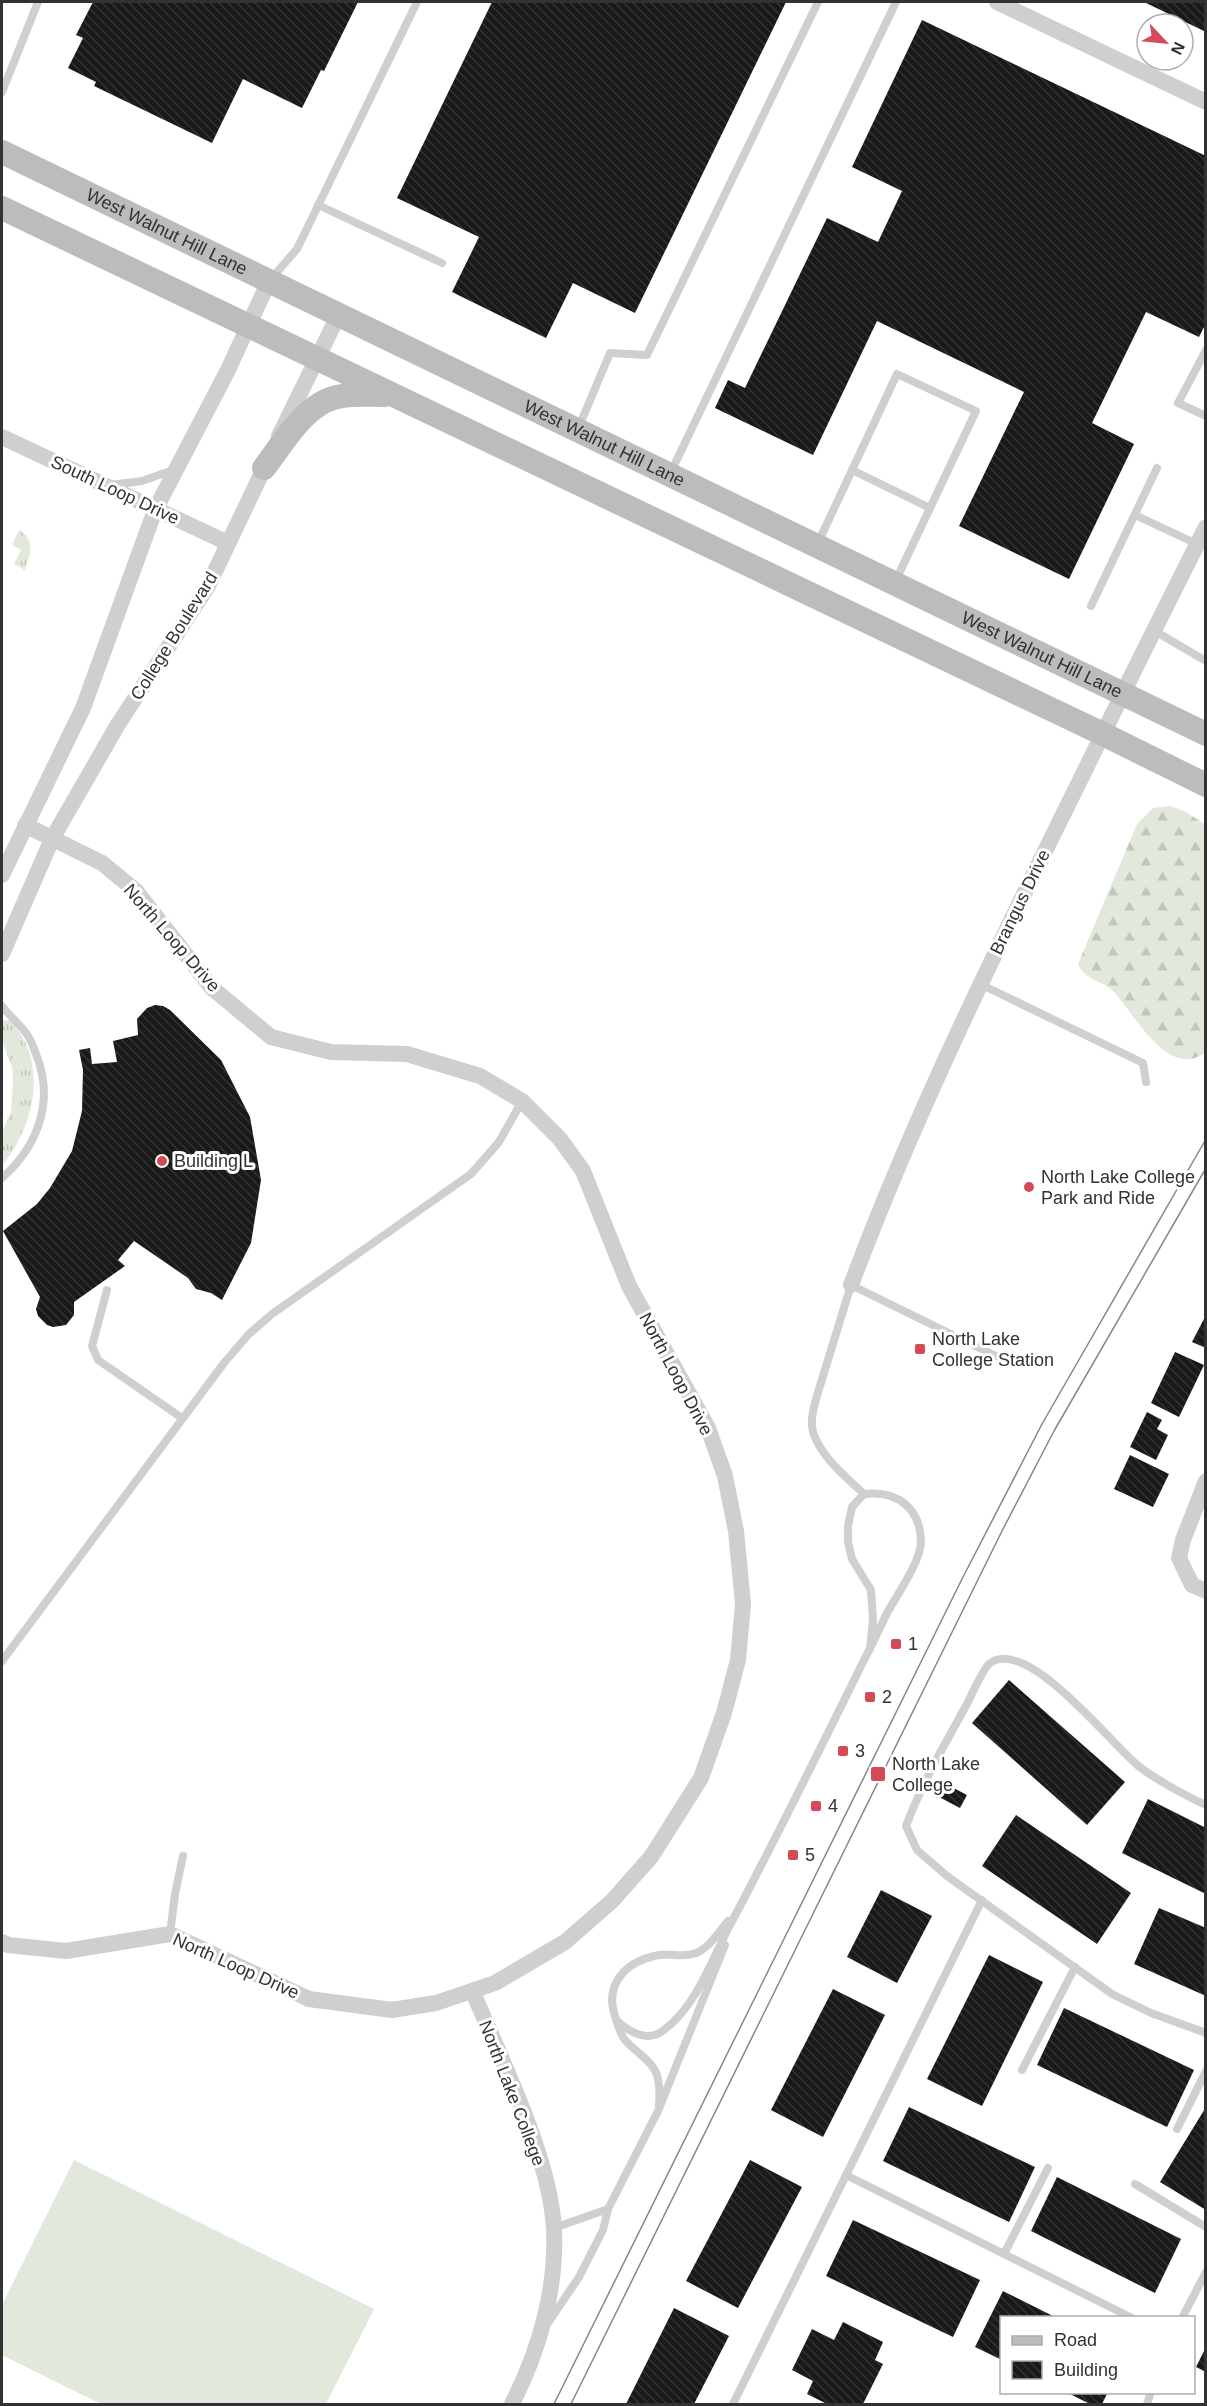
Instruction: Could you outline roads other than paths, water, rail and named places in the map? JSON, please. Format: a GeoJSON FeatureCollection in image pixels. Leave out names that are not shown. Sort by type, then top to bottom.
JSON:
{"type":"FeatureCollection","features":[{"type":"Feature","properties":{"kind":"main road","name":"West Walnut Hill Lane"},"geometry":{"type":"LineString","coordinates":[[2,152],[1206,734]]}},
{"type":"Feature","properties":{"kind":"main road"},"geometry":{"type":"LineString","coordinates":[[2,208],[1206,785]]}},
{"type":"Feature","properties":{"kind":"main road"},"geometry":{"type":"LineString","coordinates":[[264,468],[300,422],[320,403],[349,394],[393,395]]}},
{"type":"Feature","properties":{"kind":"street"},"geometry":{"type":"LineString","coordinates":[[997,2],[1206,102]]}},
{"type":"Feature","properties":{"kind":"street"},"geometry":{"type":"LineString","coordinates":[[2,875],[83,708],[155,510],[269,281]]}},
{"type":"Feature","properties":{"kind":"street","name":"College Boulevard"},"geometry":{"type":"LineString","coordinates":[[2,954],[52,839],[117,726],[208,586],[339,314]]}},
{"type":"Feature","properties":{"kind":"street","name":"South Loop Drive"},"geometry":{"type":"LineString","coordinates":[[2,437],[228,543]]}},
{"type":"Feature","properties":{"kind":"street","name":"Brangus Drive"},"geometry":{"type":"LineString","coordinates":[[851,1285],[884,1196],[980,984],[1122,692],[1206,527]]}},
{"type":"Feature","properties":{"kind":"street","name":"North Loop Drive"},"geometry":{"type":"LineString","coordinates":[[2,1942],[8,1945],[66,1951],[170,1934],[309,1999],[392,2010],[436,2003],[495,1983],[565,1942],[612,1901],[651,1857],[701,1778],[724,1713],[738,1660],[743,1604],[736,1531],[725,1476],[708,1428],[629,1286],[584,1171],[560,1139],[522,1101],[480,1076],[407,1054],[331,1052],[271,1037],[212,988],[136,891],[102,863],[25,825]]}},
{"type":"Feature","properties":{"kind":"street"},"geometry":{"type":"LineString","coordinates":[[1199,1588],[1179,1558],[1183,1540],[1206,1481]]}},
{"type":"Feature","properties":{"kind":"street","name":"North Lake College"},"geometry":{"type":"LineString","coordinates":[[472,1992],[528,2124],[547,2185],[554,2228],[553,2272],[541,2333],[512,2404]]}},
{"type":"Feature","properties":{"kind":"lane"},"geometry":{"type":"LineString","coordinates":[[2,92],[38,2]]}},
{"type":"Feature","properties":{"kind":"lane"},"geometry":{"type":"LineString","coordinates":[[269,281],[297,249],[417,2]]}},
{"type":"Feature","properties":{"kind":"lane"},"geometry":{"type":"LineString","coordinates":[[578,429],[610,353],[647,355],[818,2]]}},
{"type":"Feature","properties":{"kind":"lane"},"geometry":{"type":"LineString","coordinates":[[670,474],[896,2]]}},
{"type":"Feature","properties":{"kind":"lane"},"geometry":{"type":"LineString","coordinates":[[318,205],[442,263]]}},
{"type":"Feature","properties":{"kind":"lane"},"geometry":{"type":"LineString","coordinates":[[1206,350],[1178,403],[1206,416]]}},
{"type":"Feature","properties":{"kind":"lane"},"geometry":{"type":"LineString","coordinates":[[817,545],[897,374],[976,411],[895,582]]}},
{"type":"Feature","properties":{"kind":"lane"},"geometry":{"type":"LineString","coordinates":[[103,486],[142,481],[176,468]]}},
{"type":"Feature","properties":{"kind":"lane"},"geometry":{"type":"LineString","coordinates":[[1091,606],[1157,468]]}},
{"type":"Feature","properties":{"kind":"lane"},"geometry":{"type":"LineString","coordinates":[[852,470],[930,508]]}},
{"type":"Feature","properties":{"kind":"lane"},"geometry":{"type":"LineString","coordinates":[[1135,515],[1197,544]]}},
{"type":"Feature","properties":{"kind":"lane"},"geometry":{"type":"LineString","coordinates":[[1153,630],[1206,661]]}},
{"type":"Feature","properties":{"kind":"lane"},"geometry":{"type":"LineString","coordinates":[[980,984],[1143,1063],[1146,1082]]}},
{"type":"Feature","properties":{"kind":"lane"},"geometry":{"type":"LineString","coordinates":[[2,1006],[27,1034],[40,1065],[45,1103],[37,1131],[15,1166],[2,1178]]}},
{"type":"Feature","properties":{"kind":"lane"},"geometry":{"type":"LineString","coordinates":[[2,1660],[182,1418],[249,1334],[272,1314],[471,1174],[499,1142],[522,1101]]}},
{"type":"Feature","properties":{"kind":"lane"},"geometry":{"type":"LineString","coordinates":[[864,1494],[827,1457],[812,1431],[812,1416],[818,1390],[851,1285],[1010,1363]]}},
{"type":"Feature","properties":{"kind":"lane"},"geometry":{"type":"LineString","coordinates":[[107,1290],[92,1346],[98,1360],[182,1418]]}},
{"type":"Feature","properties":{"kind":"lane"},"geometry":{"type":"LineString","coordinates":[[616,2020],[629,2032],[645,2036],[662,2032],[688,2005],[908,1579],[921,1543],[917,1521],[901,1500],[880,1492],[864,1494],[852,1507],[848,1526],[848,1542],[852,1559],[871,1590],[873,1620],[870,1649]]}},
{"type":"Feature","properties":{"kind":"lane"},"geometry":{"type":"LineString","coordinates":[[1206,1805],[1136,1764],[1047,1678],[1024,1663],[1006,1658],[989,1664],[917,1797],[906,1826],[917,1850],[947,1876],[1112,1994],[1151,2013],[1206,2033]]}},
{"type":"Feature","properties":{"kind":"lane"},"geometry":{"type":"LineString","coordinates":[[170,1934],[183,1856]]}},
{"type":"Feature","properties":{"kind":"lane"},"geometry":{"type":"LineString","coordinates":[[733,2404],[982,1900]]}},
{"type":"Feature","properties":{"kind":"lane"},"geometry":{"type":"LineString","coordinates":[[658,2111],[659,2079],[654,2067],[645,2056],[624,2038],[610,2004],[612,1988],[633,1964],[659,1955],[696,1953],[704,1949],[741,1905]]}},
{"type":"Feature","properties":{"kind":"lane"},"geometry":{"type":"LineString","coordinates":[[541,2333],[579,2277],[603,2230],[608,2209],[658,2111],[741,1905]]}},
{"type":"Feature","properties":{"kind":"lane"},"geometry":{"type":"LineString","coordinates":[[1022,2070],[1075,1967]]}},
{"type":"Feature","properties":{"kind":"lane"},"geometry":{"type":"LineString","coordinates":[[1177,2129],[1206,2072]]}},
{"type":"Feature","properties":{"kind":"lane"},"geometry":{"type":"LineString","coordinates":[[1004,2254],[1048,2168]]}},
{"type":"Feature","properties":{"kind":"lane"},"geometry":{"type":"LineString","coordinates":[[846,2175],[1128,2316]]}},
{"type":"Feature","properties":{"kind":"lane"},"geometry":{"type":"LineString","coordinates":[[1135,2184],[1206,2227]]}},
{"type":"Feature","properties":{"kind":"lane"},"geometry":{"type":"LineString","coordinates":[[554,2228],[608,2209]]}},
{"type":"Feature","properties":{"kind":"lane"},"geometry":{"type":"LineString","coordinates":[[1183,2316],[1206,2272]]}},
{"type":"Feature","properties":{"kind":"tram line"},"geometry":{"type":"LineString","coordinates":[[554,2404],[962,1579],[1042,1424],[1206,1139]]}},
{"type":"Feature","properties":{"kind":"tram line"},"geometry":{"type":"LineString","coordinates":[[571,2404],[1002,1531],[1054,1431],[1206,1168]]}},
{"type":"Feature","properties":{"kind":"place","name":"Building L"},"geometry":{"type":"Point","coordinates":[162,1161]}},
{"type":"Feature","properties":{"kind":"place","name":"North Lake College Park and Ride"},"geometry":{"type":"Point","coordinates":[1029,1187]}},
{"type":"Feature","properties":{"kind":"place","name":"North Lake College Station"},"geometry":{"type":"Point","coordinates":[920,1349]}},
{"type":"Feature","properties":{"kind":"place","name":"1"},"geometry":{"type":"Point","coordinates":[896,1644]}},
{"type":"Feature","properties":{"kind":"place","name":"2"},"geometry":{"type":"Point","coordinates":[870,1697]}},
{"type":"Feature","properties":{"kind":"place","name":"3"},"geometry":{"type":"Point","coordinates":[843,1751]}},
{"type":"Feature","properties":{"kind":"place","name":"North Lake College"},"geometry":{"type":"Point","coordinates":[878,1774]}},
{"type":"Feature","properties":{"kind":"place","name":"4"},"geometry":{"type":"Point","coordinates":[816,1806]}},
{"type":"Feature","properties":{"kind":"place","name":"5"},"geometry":{"type":"Point","coordinates":[793,1855]}}]}
